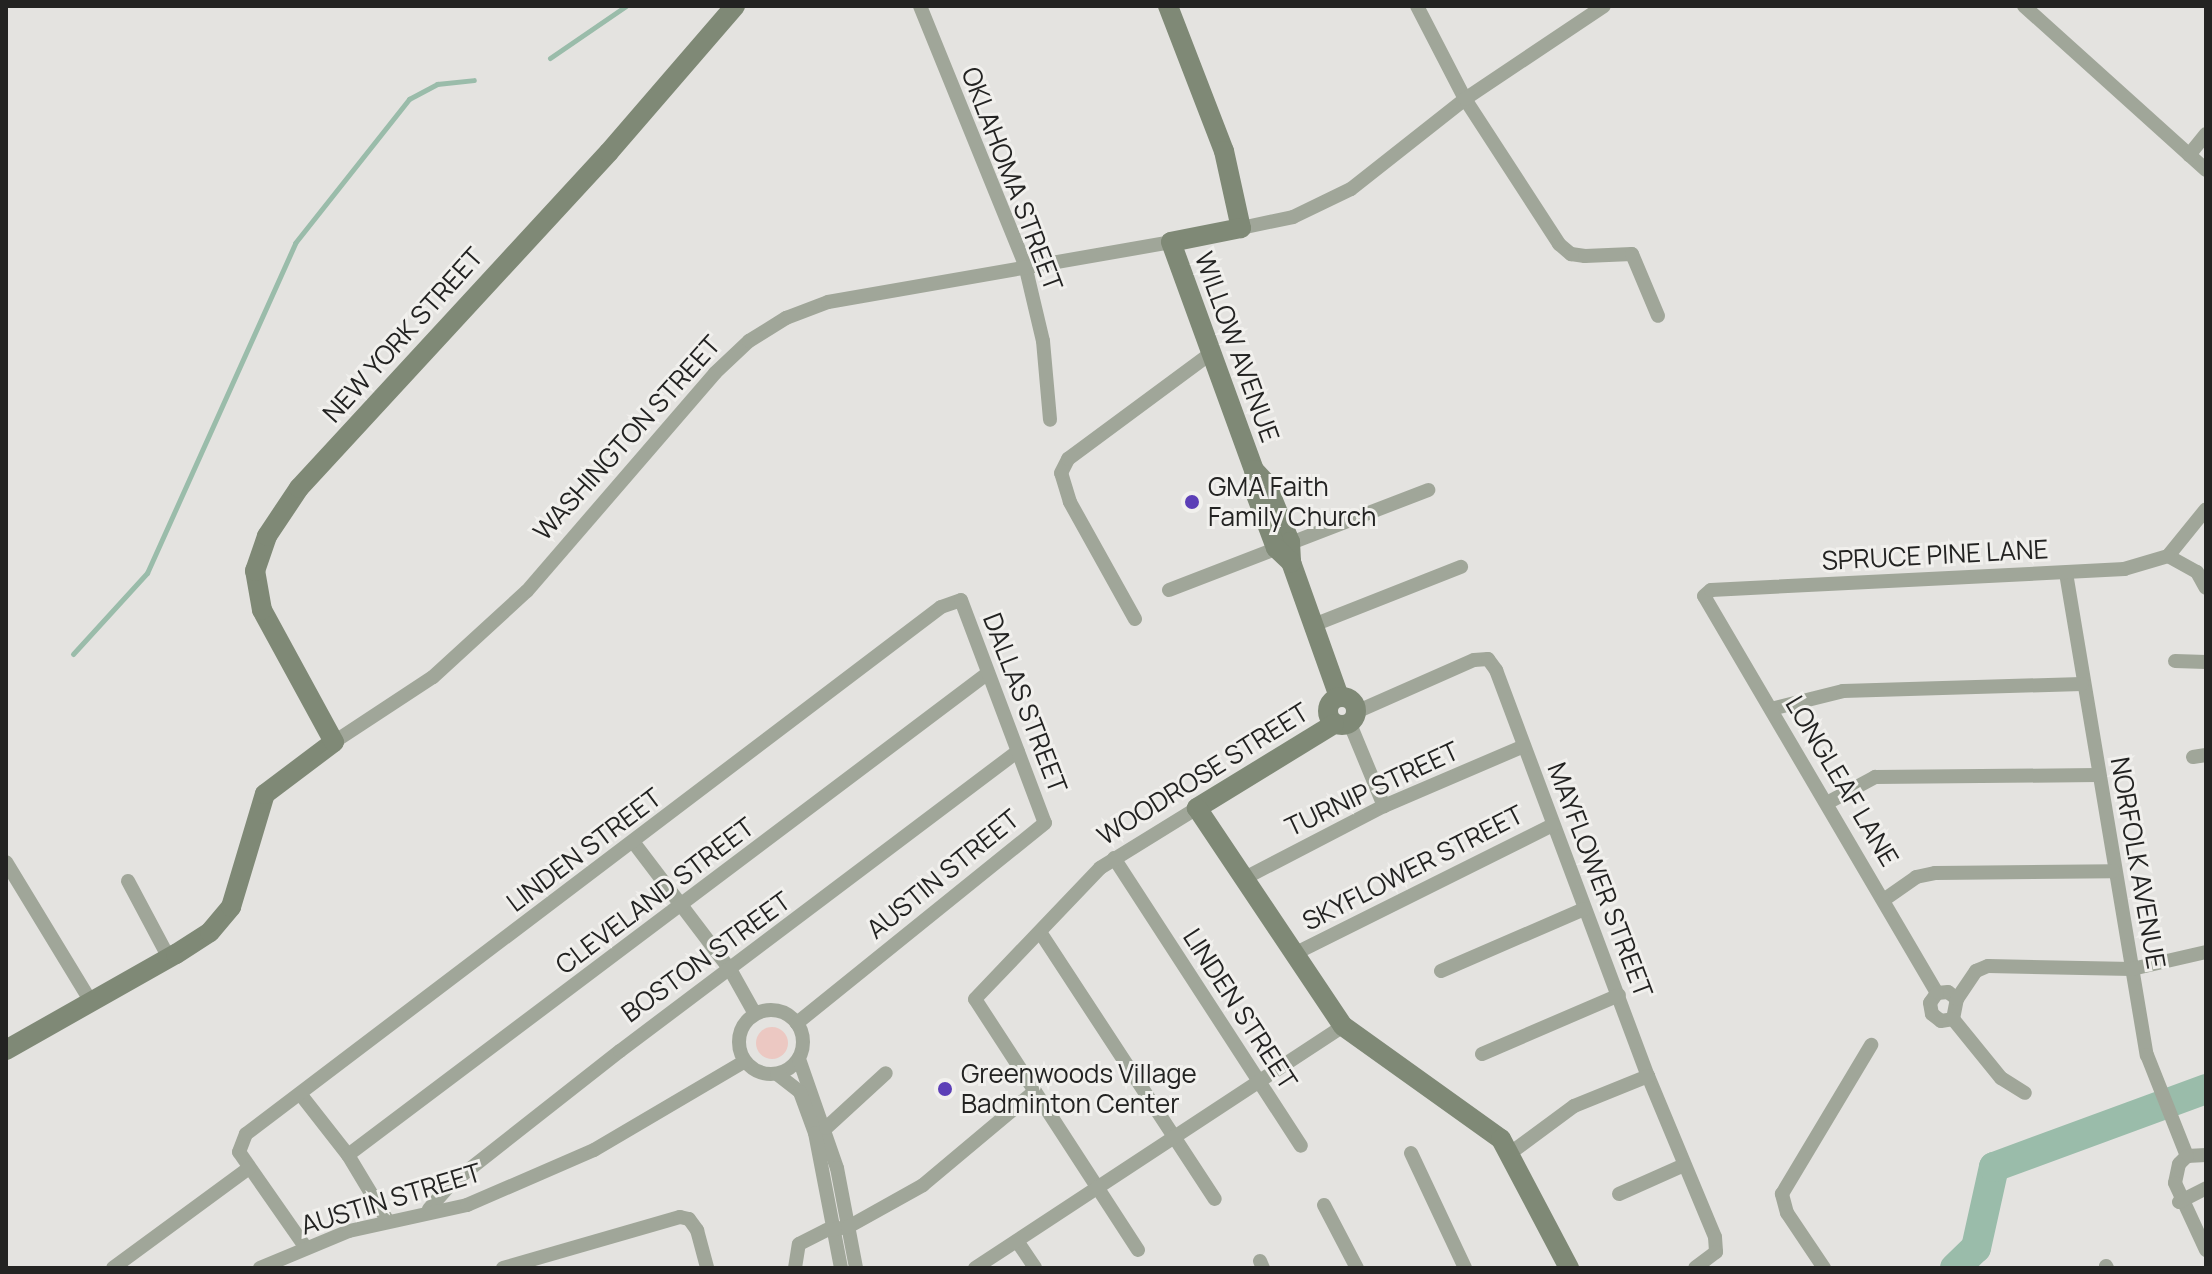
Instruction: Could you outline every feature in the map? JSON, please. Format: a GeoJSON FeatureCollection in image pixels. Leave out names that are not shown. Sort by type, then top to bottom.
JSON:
{"type":"FeatureCollection","features":[{"type":"Feature","properties":{"kind":"street","name":"NEW YORK STREET"},"geometry":{"type":"LineString","coordinates":[[334,742],[262,610],[255,571],[267,536],[309,476],[609,152],[735,6]]}},
{"type":"Feature","properties":{"kind":"street","name":"OKLAHOMA STREET"},"geometry":{"type":"LineString","coordinates":[[920,6],[1025,265],[1043,341],[1050,420]]}},
{"type":"Feature","properties":{"kind":"street"},"geometry":{"type":"LineString","coordinates":[[1168,6],[1224,151],[1241,228]]}},
{"type":"Feature","properties":{"kind":"street"},"geometry":{"type":"LineString","coordinates":[[1417,6],[1465,99],[1559,244],[1571,254],[1585,256],[1632,254],[1658,316]]}},
{"type":"Feature","properties":{"kind":"street","name":"WASHINGTON STREET"},"geometry":{"type":"LineString","coordinates":[[6,1050],[210,932],[231,907],[265,794],[334,742],[433,677],[527,591],[715,373],[749,341],[786,318],[828,302],[1025,265],[1171,242],[1293,217],[1351,189],[1465,99],[1604,6]]}},
{"type":"Feature","properties":{"kind":"street"},"geometry":{"type":"LineString","coordinates":[[2024,6],[2206,170]]}},
{"type":"Feature","properties":{"kind":"street"},"geometry":{"type":"LineString","coordinates":[[2189,155],[2206,134]]}},
{"type":"Feature","properties":{"kind":"street","name":"WILLOW AVENUE"},"geometry":{"type":"LineString","coordinates":[[1171,242],[1254,470],[1266,483],[1286,551],[1316,624],[1339,697],[1352,700],[1347,720],[1384,806]]}},
{"type":"Feature","properties":{"kind":"street"},"geometry":{"type":"LineString","coordinates":[[1135,619],[1070,502],[1061,473],[1068,459],[1211,353]]}},
{"type":"Feature","properties":{"kind":"street"},"geometry":{"type":"LineString","coordinates":[[1169,590],[1286,551],[1428,490]]}},
{"type":"Feature","properties":{"kind":"street"},"geometry":{"type":"LineString","coordinates":[[2206,509],[2168,556],[2197,572],[2206,588]]}},
{"type":"Feature","properties":{"kind":"street","name":"SPRUCE PINE LANE"},"geometry":{"type":"LineString","coordinates":[[1704,596],[1711,590],[2124,569],[2168,556]]}},
{"type":"Feature","properties":{"kind":"street"},"geometry":{"type":"LineString","coordinates":[[1316,624],[1461,567]]}},
{"type":"Feature","properties":{"kind":"street","name":"NORFOLK AVENUE"},"geometry":{"type":"LineString","coordinates":[[2066,573],[2113,871],[2147,1055],[2185,1152]]}},
{"type":"Feature","properties":{"kind":"street","name":"LONGLEAF LANE"},"geometry":{"type":"LineString","coordinates":[[1704,596],[1885,899],[1937,993]]}},
{"type":"Feature","properties":{"kind":"street","name":"DALLAS STREET"},"geometry":{"type":"LineString","coordinates":[[961,600],[1045,823]]}},
{"type":"Feature","properties":{"kind":"street","name":"LINDEN STREET"},"geometry":{"type":"LineString","coordinates":[[249,1168],[239,1144],[941,607],[961,600]]}},
{"type":"Feature","properties":{"kind":"street","name":"MAYFLOWER STREET"},"geometry":{"type":"LineString","coordinates":[[1347,720],[1474,660],[1488,659],[1524,746],[1648,1076],[1715,1237],[1716,1252],[1695,1268]]}},
{"type":"Feature","properties":{"kind":"street"},"geometry":{"type":"LineString","coordinates":[[2175,661],[2206,662]]}},
{"type":"Feature","properties":{"kind":"street","name":"CLEVELAND STREET"},"geometry":{"type":"LineString","coordinates":[[348,1155],[683,906],[988,673]]}},
{"type":"Feature","properties":{"kind":"street"},"geometry":{"type":"LineString","coordinates":[[1771,709],[1843,691],[2082,684]]}},
{"type":"Feature","properties":{"kind":"street","name":"WOODROSE STREET"},"geometry":{"type":"LineString","coordinates":[[1138,1250],[975,999],[1114,858],[1347,720]]}},
{"type":"Feature","properties":{"kind":"street","name":"TURNIP STREET"},"geometry":{"type":"LineString","coordinates":[[1243,879],[1384,806],[1524,746]]}},
{"type":"Feature","properties":{"kind":"street","name":"BOSTON STREET"},"geometry":{"type":"LineString","coordinates":[[429,1209],[500,1145],[1018,751]]}},
{"type":"Feature","properties":{"kind":"street"},"geometry":{"type":"LineString","coordinates":[[1827,803],[1875,777],[2097,775]]}},
{"type":"Feature","properties":{"kind":"street"},"geometry":{"type":"LineString","coordinates":[[1197,808],[1343,1026],[1501,1139],[1569,1268]]}},
{"type":"Feature","properties":{"kind":"street","name":"AUSTIN STREET"},"geometry":{"type":"LineString","coordinates":[[797,1023],[1045,823]]}},
{"type":"Feature","properties":{"kind":"street","name":"SKYFLOWER STREET"},"geometry":{"type":"LineString","coordinates":[[1294,954],[1553,825]]}},
{"type":"Feature","properties":{"kind":"street"},"geometry":{"type":"LineString","coordinates":[[634,843],[731,971],[755,1014]]}},
{"type":"Feature","properties":{"kind":"street","name":"LINDEN STREET"},"geometry":{"type":"LineString","coordinates":[[1114,858],[1301,1146]]}},
{"type":"Feature","properties":{"kind":"street"},"geometry":{"type":"LineString","coordinates":[[6,862],[91,1002]]}},
{"type":"Feature","properties":{"kind":"street"},"geometry":{"type":"LineString","coordinates":[[1885,899],[1916,877],[1935,873],[2113,871]]}},
{"type":"Feature","properties":{"kind":"street"},"geometry":{"type":"LineString","coordinates":[[128,881],[169,958]]}},
{"type":"Feature","properties":{"kind":"street"},"geometry":{"type":"LineString","coordinates":[[1441,971],[1584,909]]}},
{"type":"Feature","properties":{"kind":"street"},"geometry":{"type":"LineString","coordinates":[[1040,932],[1215,1199]]}},
{"type":"Feature","properties":{"kind":"street"},"geometry":{"type":"LineString","coordinates":[[1953,1019],[1957,999],[1976,971],[1988,966],[2132,969],[2206,952]]}},
{"type":"Feature","properties":{"kind":"street"},"geometry":{"type":"LineString","coordinates":[[1953,1019],[1941,1021],[1932,1014],[1930,1003],[1937,993],[1948,992],[1957,999]]}},
{"type":"Feature","properties":{"kind":"street"},"geometry":{"type":"LineString","coordinates":[[1482,1054],[1619,995]]}},
{"type":"Feature","properties":{"kind":"street"},"geometry":{"type":"LineString","coordinates":[[841,1268],[841,1228],[826,1128],[799,1059],[803,1040],[797,1023],[773,1010],[755,1014],[739,1041],[745,1061],[759,1072],[777,1074],[800,1092],[841,1228],[856,1268]]}},
{"type":"Feature","properties":{"kind":"street"},"geometry":{"type":"LineString","coordinates":[[1953,1019],[2001,1078],[2025,1093]]}},
{"type":"Feature","properties":{"kind":"street"},"geometry":{"type":"LineString","coordinates":[[975,1268],[1343,1026]]}},
{"type":"Feature","properties":{"kind":"street"},"geometry":{"type":"LineString","coordinates":[[1824,1268],[1787,1213],[1782,1194],[1871,1045]]}},
{"type":"Feature","properties":{"kind":"street"},"geometry":{"type":"LineString","coordinates":[[777,1074],[799,1059]]}},
{"type":"Feature","properties":{"kind":"street","name":"AUSTIN STREET"},"geometry":{"type":"LineString","coordinates":[[260,1268],[306,1248],[387,1220],[429,1209],[467,1205],[594,1150],[745,1061]]}},
{"type":"Feature","properties":{"kind":"street"},"geometry":{"type":"LineString","coordinates":[[826,1128],[886,1073]]}},
{"type":"Feature","properties":{"kind":"street"},"geometry":{"type":"LineString","coordinates":[[1509,1154],[1574,1106],[1648,1076]]}},
{"type":"Feature","properties":{"kind":"street"},"geometry":{"type":"LineString","coordinates":[[795,1268],[799,1244],[841,1228],[923,1185],[1035,1091]]}},
{"type":"Feature","properties":{"kind":"street"},"geometry":{"type":"LineString","coordinates":[[301,1095],[348,1155],[387,1220]]}},
{"type":"Feature","properties":{"kind":"street"},"geometry":{"type":"LineString","coordinates":[[2206,1155],[2185,1152],[2176,1173],[2179,1202],[2206,1250]]}},
{"type":"Feature","properties":{"kind":"street"},"geometry":{"type":"LineString","coordinates":[[1411,1153],[1465,1268]]}},
{"type":"Feature","properties":{"kind":"street"},"geometry":{"type":"LineString","coordinates":[[1619,1194],[1684,1165]]}},
{"type":"Feature","properties":{"kind":"street"},"geometry":{"type":"LineString","coordinates":[[113,1268],[249,1168],[306,1248]]}},
{"type":"Feature","properties":{"kind":"street"},"geometry":{"type":"LineString","coordinates":[[2179,1202],[2206,1188]]}},
{"type":"Feature","properties":{"kind":"street"},"geometry":{"type":"LineString","coordinates":[[1324,1205],[1357,1268]]}},
{"type":"Feature","properties":{"kind":"street"},"geometry":{"type":"LineString","coordinates":[[503,1268],[680,1217],[689,1219],[707,1268]]}},
{"type":"Feature","properties":{"kind":"street"},"geometry":{"type":"LineString","coordinates":[[1017,1241],[1035,1268]]}},
{"type":"Feature","properties":{"kind":"shaded area"},"geometry":{"type":"Polygon","coordinates":[[[772,1027],[783,1032],[788,1043],[783,1054],[772,1059],[761,1054],[756,1043],[761,1032],[772,1027]]]}},
{"type":"Feature","properties":{"kind":"waterway"},"geometry":{"type":"LineString","coordinates":[[550,58],[626,6]]}},
{"type":"Feature","properties":{"kind":"waterway"},"geometry":{"type":"LineString","coordinates":[[73,654],[147,573],[295,243],[409,99],[437,84],[474,80]]}},
{"type":"Feature","properties":{"kind":"waterway"},"geometry":{"type":"LineString","coordinates":[[1955,1268],[1976,1248],[1994,1167],[2206,1089]]}},
{"type":"Feature","properties":{"kind":"place","name":"GMA Faith Family Church"},"geometry":{"type":"Point","coordinates":[1192,502]}},
{"type":"Feature","properties":{"kind":"place","name":"Greenwoods Village Badminton Center"},"geometry":{"type":"Point","coordinates":[945,1089]}}]}
